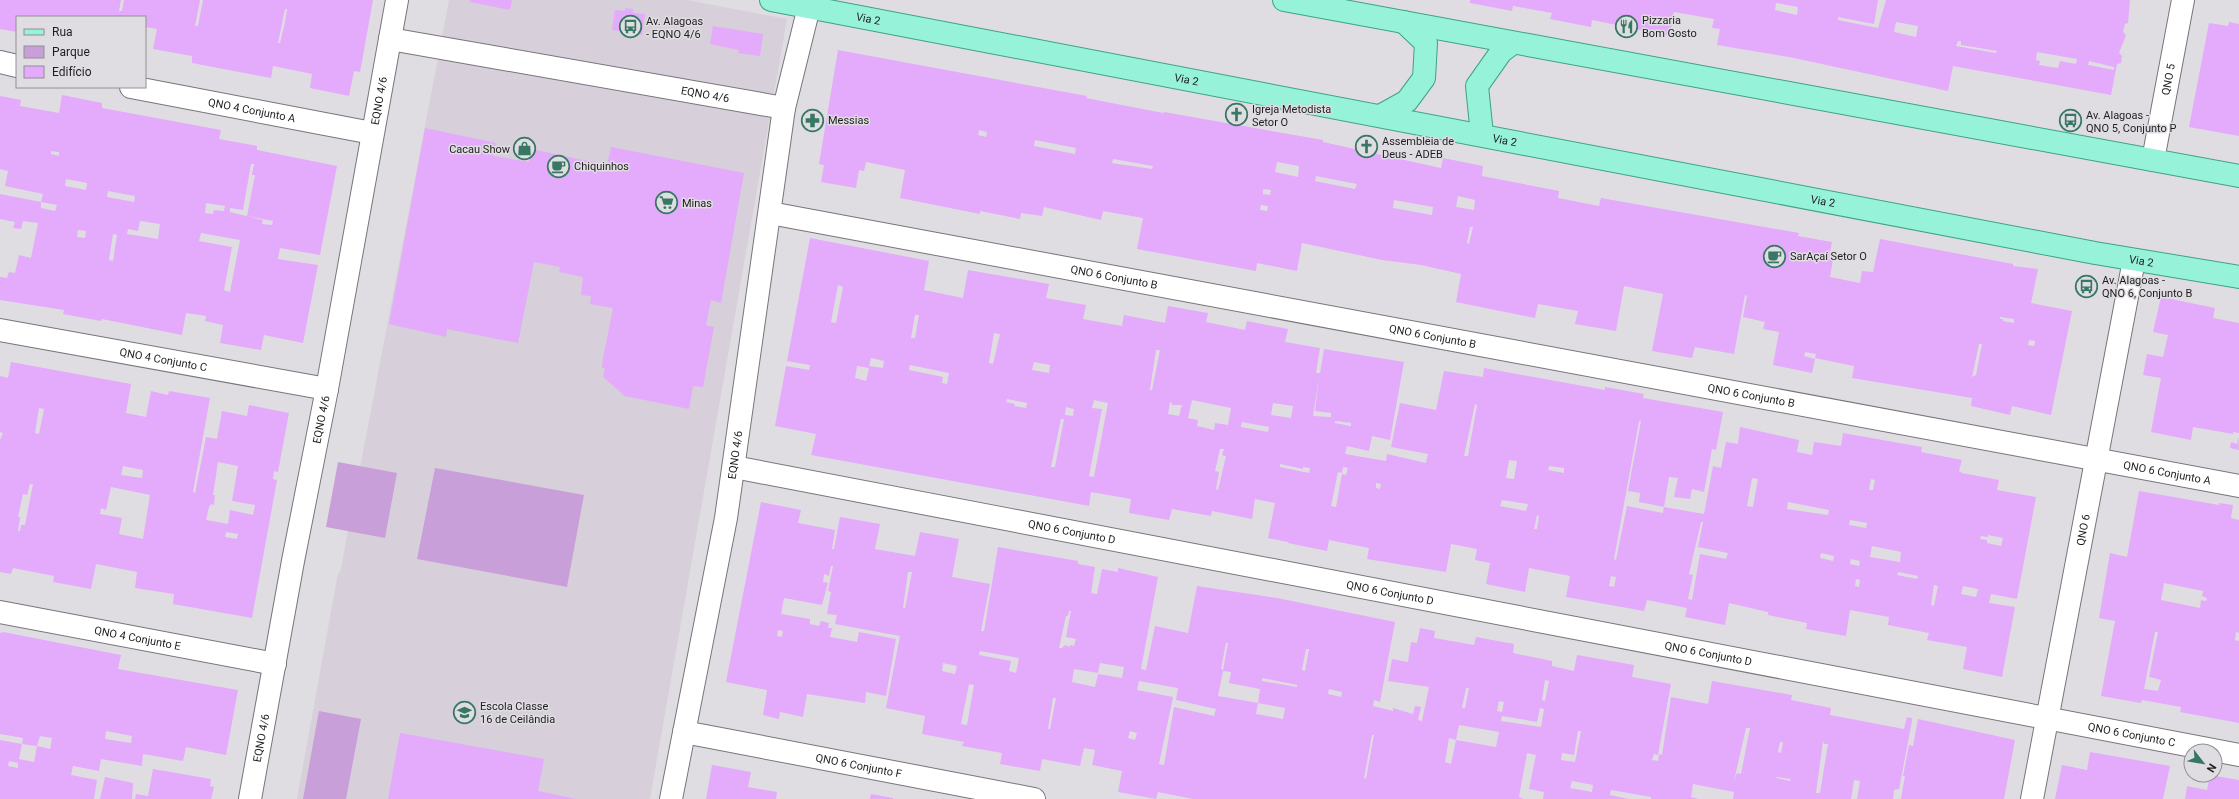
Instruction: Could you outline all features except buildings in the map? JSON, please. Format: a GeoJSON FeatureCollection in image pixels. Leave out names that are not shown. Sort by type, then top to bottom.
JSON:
{"type":"FeatureCollection","features":[{"type":"Feature","properties":{"kind":"main road","name":"Via 2"},"geometry":{"type":"LineString","coordinates":[[771,0],[2134,260],[2239,277]]}},
{"type":"Feature","properties":{"kind":"main road"},"geometry":{"type":"LineString","coordinates":[[1284,0],[2239,176]]}},
{"type":"Feature","properties":{"kind":"main road"},"geometry":{"type":"LineString","coordinates":[[1380,116],[1407,100],[1424,78],[1426,43],[1404,22]]}},
{"type":"Feature","properties":{"kind":"main road"},"geometry":{"type":"LineString","coordinates":[[1482,135],[1477,86],[1501,52],[1513,43]]}},
{"type":"Feature","properties":{"kind":"street","name":"EQNO 4/6"},"geometry":{"type":"LineString","coordinates":[[250,799],[327,389],[397,0]]}},
{"type":"Feature","properties":{"kind":"street","name":"QNO 5"},"geometry":{"type":"LineString","coordinates":[[2153,160],[2183,0]]}},
{"type":"Feature","properties":{"kind":"street","name":"EQNO 4/6"},"geometry":{"type":"LineString","coordinates":[[671,799],[726,518],[784,108],[809,7]]}},
{"type":"Feature","properties":{"kind":"street","name":"EQNO 4/6"},"geometry":{"type":"LineString","coordinates":[[390,39],[784,108]]}},
{"type":"Feature","properties":{"kind":"street"},"geometry":{"type":"LineString","coordinates":[[0,62],[16,66]]}},
{"type":"Feature","properties":{"kind":"street","name":"QNO 4 Conjunto A"},"geometry":{"type":"LineString","coordinates":[[136,88],[372,133]]}},
{"type":"Feature","properties":{"kind":"street","name":"QNO 6 Conjunto B"},"geometry":{"type":"LineString","coordinates":[[770,213],[2096,459]]}},
{"type":"Feature","properties":{"kind":"street","name":"QNO 6"},"geometry":{"type":"LineString","coordinates":[[2032,799],[2134,260]]}},
{"type":"Feature","properties":{"kind":"street","name":"QNO 4 Conjunto C"},"geometry":{"type":"LineString","coordinates":[[0,330],[327,389]]}},
{"type":"Feature","properties":{"kind":"street","name":"QNO 6 Conjunto A"},"geometry":{"type":"LineString","coordinates":[[2096,459],[2239,486]]}},
{"type":"Feature","properties":{"kind":"street","name":"QNO 6 Conjunto D"},"geometry":{"type":"LineString","coordinates":[[734,467],[2047,719]]}},
{"type":"Feature","properties":{"kind":"street","name":"QNO 4 Conjunto E"},"geometry":{"type":"LineString","coordinates":[[0,612],[275,664]]}},
{"type":"Feature","properties":{"kind":"street","name":"QNO 6 Conjunto C"},"geometry":{"type":"LineString","coordinates":[[2047,719],[2239,755]]}},
{"type":"Feature","properties":{"kind":"street","name":"QNO 6 Conjunto F"},"geometry":{"type":"LineString","coordinates":[[684,732],[1034,799]]}},
{"type":"Feature","properties":{"kind":"shaded area"},"geometry":{"type":"Polygon","coordinates":[[[449,0],[687,0],[787,19],[650,799],[297,799],[338,573],[340,573],[449,0]]]}},
{"type":"Feature","properties":{"kind":"green space"},"geometry":{"type":"Polygon","coordinates":[[[338,462],[397,473],[385,538],[326,527],[338,462]]]}},
{"type":"Feature","properties":{"kind":"green space"},"geometry":{"type":"Polygon","coordinates":[[[435,468],[584,495],[567,587],[417,559],[435,468]]]}},
{"type":"Feature","properties":{"kind":"green space"},"geometry":{"type":"Polygon","coordinates":[[[319,711],[361,719],[346,799],[303,799],[319,711]]]}},
{"type":"Feature","properties":{"kind":"place","name":"Pizzaria Bom Gosto"},"geometry":{"type":"Point","coordinates":[1627,26]}},
{"type":"Feature","properties":{"kind":"place","name":"Av. Alagoas - EQNO 4/6"},"geometry":{"type":"Point","coordinates":[630,27]}},
{"type":"Feature","properties":{"kind":"place","name":"Igreja Metodista Setor O"},"geometry":{"type":"Point","coordinates":[1237,115]}},
{"type":"Feature","properties":{"kind":"place","name":"Messias"},"geometry":{"type":"Point","coordinates":[813,120]}},
{"type":"Feature","properties":{"kind":"place","name":"Av. Alagoas - QNO 5, Conjunto P"},"geometry":{"type":"Point","coordinates":[2071,121]}},
{"type":"Feature","properties":{"kind":"place","name":"Assembleia de Deus - ADEB"},"geometry":{"type":"Point","coordinates":[1366,147]}},
{"type":"Feature","properties":{"kind":"place","name":"Cacau Show"},"geometry":{"type":"Point","coordinates":[525,149]}},
{"type":"Feature","properties":{"kind":"place","name":"Chiquinhos"},"geometry":{"type":"Point","coordinates":[559,166]}},
{"type":"Feature","properties":{"kind":"place","name":"Minas"},"geometry":{"type":"Point","coordinates":[667,203]}},
{"type":"Feature","properties":{"kind":"place","name":"SarAçaí Setor O"},"geometry":{"type":"Point","coordinates":[1775,256]}},
{"type":"Feature","properties":{"kind":"place","name":"Av. Alagoas - QNO 6, Conjunto B"},"geometry":{"type":"Point","coordinates":[2087,286]}},
{"type":"Feature","properties":{"kind":"place","name":"Escola Classe 16 de Ceilândia"},"geometry":{"type":"Point","coordinates":[465,712]}}]}
